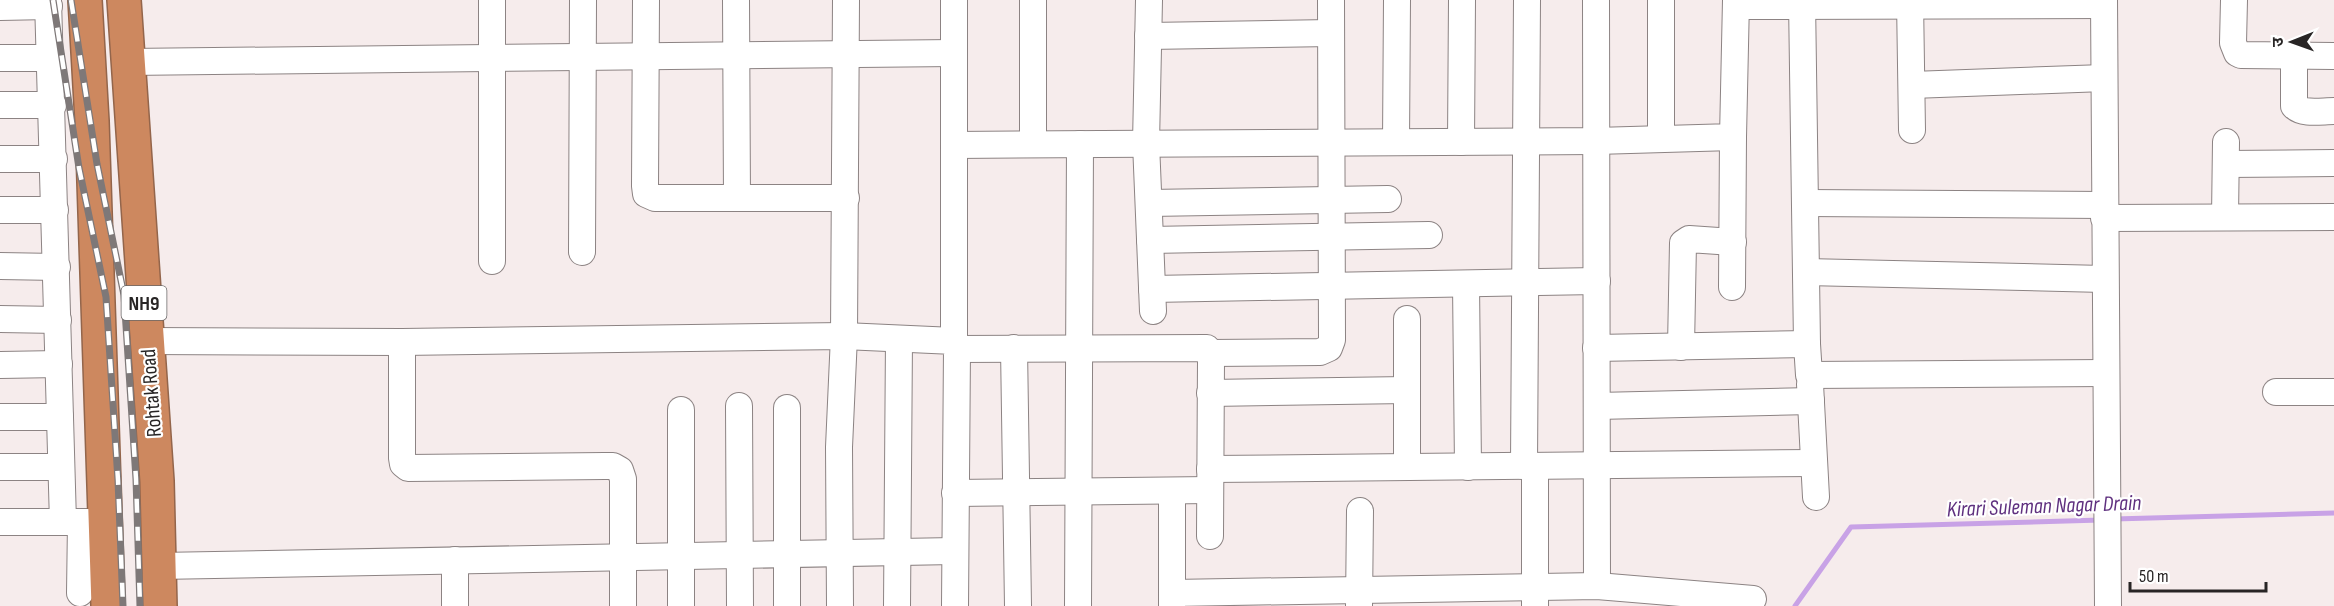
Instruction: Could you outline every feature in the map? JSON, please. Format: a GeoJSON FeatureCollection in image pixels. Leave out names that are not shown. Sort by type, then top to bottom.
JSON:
{"type":"FeatureCollection","features":[{"type":"Feature","properties":{"kind":"highway","name":"NH9"},"geometry":{"type":"LineString","coordinates":[[85,0],[92,133],[83,522],[94,600]]}},
{"type":"Feature","properties":{"kind":"highway","name":"Rohtak Road"},"geometry":{"type":"LineString","coordinates":[[124,0],[157,481],[160,606]]}},
{"type":"Feature","properties":{"kind":"street"},"geometry":{"type":"LineString","coordinates":[[492,0],[492,261]]}},
{"type":"Feature","properties":{"kind":"street"},"geometry":{"type":"LineString","coordinates":[[582,252],[583,0]]}},
{"type":"Feature","properties":{"kind":"street"},"geometry":{"type":"LineString","coordinates":[[646,0],[646,194],[655,198],[846,198]]}},
{"type":"Feature","properties":{"kind":"street"},"geometry":{"type":"LineString","coordinates":[[736,0],[736,198]]}},
{"type":"Feature","properties":{"kind":"street"},"geometry":{"type":"LineString","coordinates":[[840,606],[839,447],[844,336],[846,0]]}},
{"type":"Feature","properties":{"kind":"street"},"geometry":{"type":"LineString","coordinates":[[954,0],[955,606]]}},
{"type":"Feature","properties":{"kind":"street"},"geometry":{"type":"LineString","coordinates":[[1033,144],[1034,0]]}},
{"type":"Feature","properties":{"kind":"street"},"geometry":{"type":"LineString","coordinates":[[1149,0],[1146,143],[1152,300],[1331,286],[1596,281]]}},
{"type":"Feature","properties":{"kind":"street"},"geometry":{"type":"LineString","coordinates":[[1210,353],[1320,351],[1329,348],[1332,340],[1331,0]]}},
{"type":"Feature","properties":{"kind":"street"},"geometry":{"type":"LineString","coordinates":[[1396,142],[1397,0]]}},
{"type":"Feature","properties":{"kind":"street"},"geometry":{"type":"LineString","coordinates":[[1461,142],[1462,0]]}},
{"type":"Feature","properties":{"kind":"street"},"geometry":{"type":"LineString","coordinates":[[1527,0],[1524,283],[1535,597]]}},
{"type":"Feature","properties":{"kind":"street"},"geometry":{"type":"LineString","coordinates":[[1596,0],[1597,586]]}},
{"type":"Feature","properties":{"kind":"street"},"geometry":{"type":"LineString","coordinates":[[1661,0],[1661,138]]}},
{"type":"Feature","properties":{"kind":"street"},"geometry":{"type":"LineString","coordinates":[[2234,0],[2233,43],[2237,53],[2241,55],[2334,56]]}},
{"type":"Feature","properties":{"kind":"street"},"geometry":{"type":"LineString","coordinates":[[0,7],[49,3],[61,467],[83,522],[0,522]]}},
{"type":"Feature","properties":{"kind":"street"},"geometry":{"type":"LineString","coordinates":[[1732,287],[1736,3],[2104,3],[2104,279],[2108,606]]}},
{"type":"Feature","properties":{"kind":"street"},"geometry":{"type":"LineString","coordinates":[[1802,3],[1807,344],[1816,497]]}},
{"type":"Feature","properties":{"kind":"street"},"geometry":{"type":"LineString","coordinates":[[1910,3],[1912,130]]}},
{"type":"Feature","properties":{"kind":"street"},"geometry":{"type":"LineString","coordinates":[[1148,36],[1331,33]]}},
{"type":"Feature","properties":{"kind":"street"},"geometry":{"type":"LineString","coordinates":[[128,62],[954,52]]}},
{"type":"Feature","properties":{"kind":"street"},"geometry":{"type":"LineString","coordinates":[[2294,56],[2294,106],[2304,111],[2334,111]]}},
{"type":"Feature","properties":{"kind":"street"},"geometry":{"type":"LineString","coordinates":[[0,58],[51,58]]}},
{"type":"Feature","properties":{"kind":"street"},"geometry":{"type":"LineString","coordinates":[[1912,85],[2104,78]]}},
{"type":"Feature","properties":{"kind":"street"},"geometry":{"type":"LineString","coordinates":[[0,105],[53,105]]}},
{"type":"Feature","properties":{"kind":"street"},"geometry":{"type":"LineString","coordinates":[[954,145],[1526,142],[1733,137]]}},
{"type":"Feature","properties":{"kind":"street"},"geometry":{"type":"LineString","coordinates":[[1078,606],[1080,144]]}},
{"type":"Feature","properties":{"kind":"street"},"geometry":{"type":"LineString","coordinates":[[2225,217],[2226,153],[2334,163]]}},
{"type":"Feature","properties":{"kind":"street"},"geometry":{"type":"LineString","coordinates":[[0,159],[54,159]]}},
{"type":"Feature","properties":{"kind":"street"},"geometry":{"type":"LineString","coordinates":[[1149,203],[1388,199]]}},
{"type":"Feature","properties":{"kind":"street"},"geometry":{"type":"LineString","coordinates":[[1806,203],[2104,211],[2225,217],[2334,217]]}},
{"type":"Feature","properties":{"kind":"street"},"geometry":{"type":"LineString","coordinates":[[0,210],[55,210]]}},
{"type":"Feature","properties":{"kind":"street"},"geometry":{"type":"LineString","coordinates":[[1150,240],[1430,235]]}},
{"type":"Feature","properties":{"kind":"street"},"geometry":{"type":"LineString","coordinates":[[1681,347],[1683,243],[1689,239],[1733,242]]}},
{"type":"Feature","properties":{"kind":"street"},"geometry":{"type":"LineString","coordinates":[[0,267],[57,267]]}},
{"type":"Feature","properties":{"kind":"street"},"geometry":{"type":"LineString","coordinates":[[1806,272],[2104,279]]}},
{"type":"Feature","properties":{"kind":"street"},"geometry":{"type":"LineString","coordinates":[[1466,284],[1468,467]]}},
{"type":"Feature","properties":{"kind":"street"},"geometry":{"type":"LineString","coordinates":[[0,319],[58,320]]}},
{"type":"Feature","properties":{"kind":"street"},"geometry":{"type":"LineString","coordinates":[[1407,319],[1407,467]]}},
{"type":"Feature","properties":{"kind":"street"},"geometry":{"type":"LineString","coordinates":[[147,341],[402,342],[844,336],[1014,348],[1202,347],[1207,348],[1210,353],[1210,536]]}},
{"type":"Feature","properties":{"kind":"street"},"geometry":{"type":"LineString","coordinates":[[897,606],[899,339]]}},
{"type":"Feature","properties":{"kind":"street"},"geometry":{"type":"LineString","coordinates":[[402,342],[403,464],[408,468],[415,470],[613,466],[620,470],[623,479],[622,606]]}},
{"type":"Feature","properties":{"kind":"street"},"geometry":{"type":"LineString","coordinates":[[1596,348],[1807,344]]}},
{"type":"Feature","properties":{"kind":"street"},"geometry":{"type":"LineString","coordinates":[[1014,348],[1018,606]]}},
{"type":"Feature","properties":{"kind":"street"},"geometry":{"type":"LineString","coordinates":[[0,365],[59,364]]}},
{"type":"Feature","properties":{"kind":"street"},"geometry":{"type":"LineString","coordinates":[[1809,375],[2106,373]]}},
{"type":"Feature","properties":{"kind":"street"},"geometry":{"type":"LineString","coordinates":[[1210,393],[1407,390]]}},
{"type":"Feature","properties":{"kind":"street"},"geometry":{"type":"LineString","coordinates":[[2276,392],[2334,392]]}},
{"type":"Feature","properties":{"kind":"street"},"geometry":{"type":"LineString","coordinates":[[1597,406],[1811,401]]}},
{"type":"Feature","properties":{"kind":"street"},"geometry":{"type":"LineString","coordinates":[[739,406],[740,606]]}},
{"type":"Feature","properties":{"kind":"street"},"geometry":{"type":"LineString","coordinates":[[787,408],[787,606]]}},
{"type":"Feature","properties":{"kind":"street"},"geometry":{"type":"LineString","coordinates":[[681,410],[681,606]]}},
{"type":"Feature","properties":{"kind":"street"},"geometry":{"type":"LineString","coordinates":[[0,417],[60,417]]}},
{"type":"Feature","properties":{"kind":"street"},"geometry":{"type":"LineString","coordinates":[[955,493],[1172,492],[1210,480],[1407,467],[1814,464]]}},
{"type":"Feature","properties":{"kind":"street"},"geometry":{"type":"LineString","coordinates":[[0,467],[61,467]]}},
{"type":"Feature","properties":{"kind":"street"},"geometry":{"type":"LineString","coordinates":[[1172,492],[1172,600],[1535,597],[1597,586],[1753,599]]}},
{"type":"Feature","properties":{"kind":"street"},"geometry":{"type":"LineString","coordinates":[[1359,598],[1360,511]]}},
{"type":"Feature","properties":{"kind":"street"},"geometry":{"type":"LineString","coordinates":[[159,566],[954,551]]}},
{"type":"Feature","properties":{"kind":"street"},"geometry":{"type":"LineString","coordinates":[[454,606],[455,561]]}},
{"type":"Feature","properties":{"kind":"waterway","name":"Kirari Suleman Nagar Drain"},"geometry":{"type":"LineString","coordinates":[[2114,519],[2334,513]]}},
{"type":"Feature","properties":{"kind":"waterway","name":"Kirari Suleman Nagar Drain"},"geometry":{"type":"LineString","coordinates":[[1795,606],[1851,527],[2101,520]]}},
{"type":"Feature","properties":{"kind":"railway"},"geometry":{"type":"LineString","coordinates":[[53,0],[79,168],[106,297],[118,480],[123,606]]}},
{"type":"Feature","properties":{"kind":"railway"},"geometry":{"type":"LineString","coordinates":[[71,0],[97,164],[124,295],[136,479],[140,606]]}}]}
